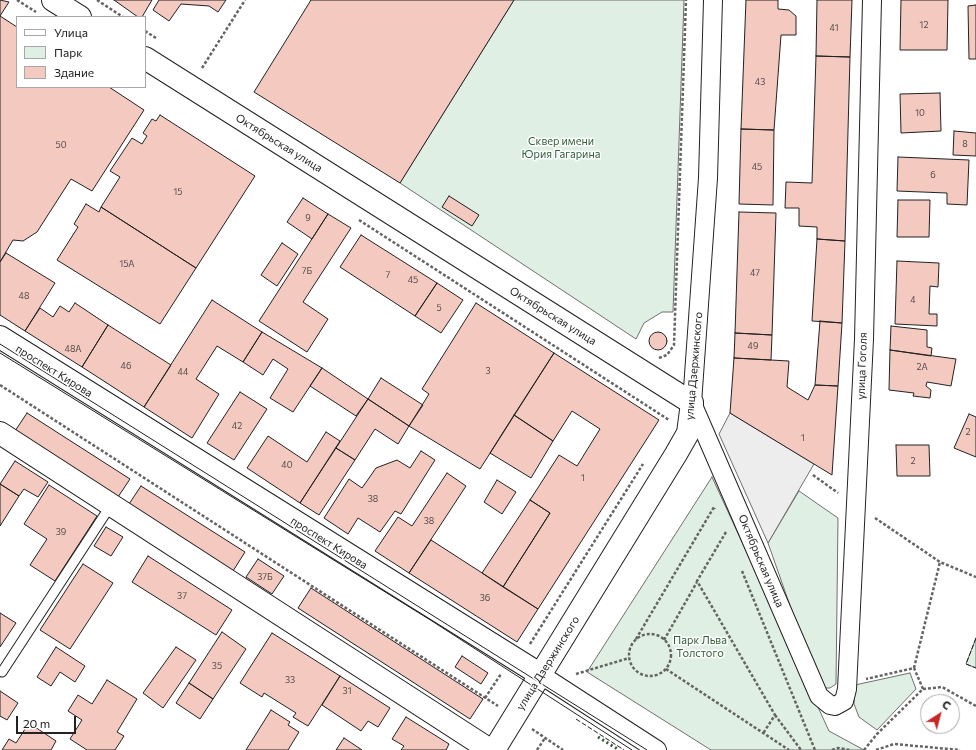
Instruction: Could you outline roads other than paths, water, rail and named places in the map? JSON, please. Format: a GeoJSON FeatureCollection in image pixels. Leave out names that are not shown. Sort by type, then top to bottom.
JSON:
{"type":"FeatureCollection","features":[{"type":"Feature","properties":{"kind":"street","name":"улица Дзержинского"},"geometry":{"type":"LineString","coordinates":[[494,750],[688,433],[692,403],[708,178],[713,0]]}},
{"type":"Feature","properties":{"kind":"street","name":"улица Гоголя"},"geometry":{"type":"LineString","coordinates":[[819,696],[830,705],[835,706],[840,705],[846,696],[864,339],[872,0]]}},
{"type":"Feature","properties":{"kind":"street"},"geometry":{"type":"LineString","coordinates":[[45,6],[77,16]]}},
{"type":"Feature","properties":{"kind":"street","name":"Октябрьская улица"},"geometry":{"type":"LineString","coordinates":[[146,59],[692,403],[819,696]]}},
{"type":"Feature","properties":{"kind":"street","name":"проспект Кирова"},"geometry":{"type":"LineString","coordinates":[[0,337],[546,667],[657,750]]}},
{"type":"Feature","properties":{"kind":"street"},"geometry":{"type":"LineString","coordinates":[[0,433],[490,750]]}},
{"type":"Feature","properties":{"kind":"lane"},"geometry":{"type":"LineString","coordinates":[[2,672],[111,505]]}},
{"type":"Feature","properties":{"kind":"tram line"},"geometry":{"type":"LineString","coordinates":[[0,344],[647,750]]}},
{"type":"Feature","properties":{"kind":"tram line"},"geometry":{"type":"LineString","coordinates":[[0,353],[432,621],[632,750]]}},
{"type":"Feature","properties":{"kind":"park label","name":"Сквер имени Юрия Гагарина"},"geometry":{"type":"Point","coordinates":[561,147]}},
{"type":"Feature","properties":{"kind":"park label","name":"Парк Льва Толстого"},"geometry":{"type":"Point","coordinates":[700,646]}}]}
